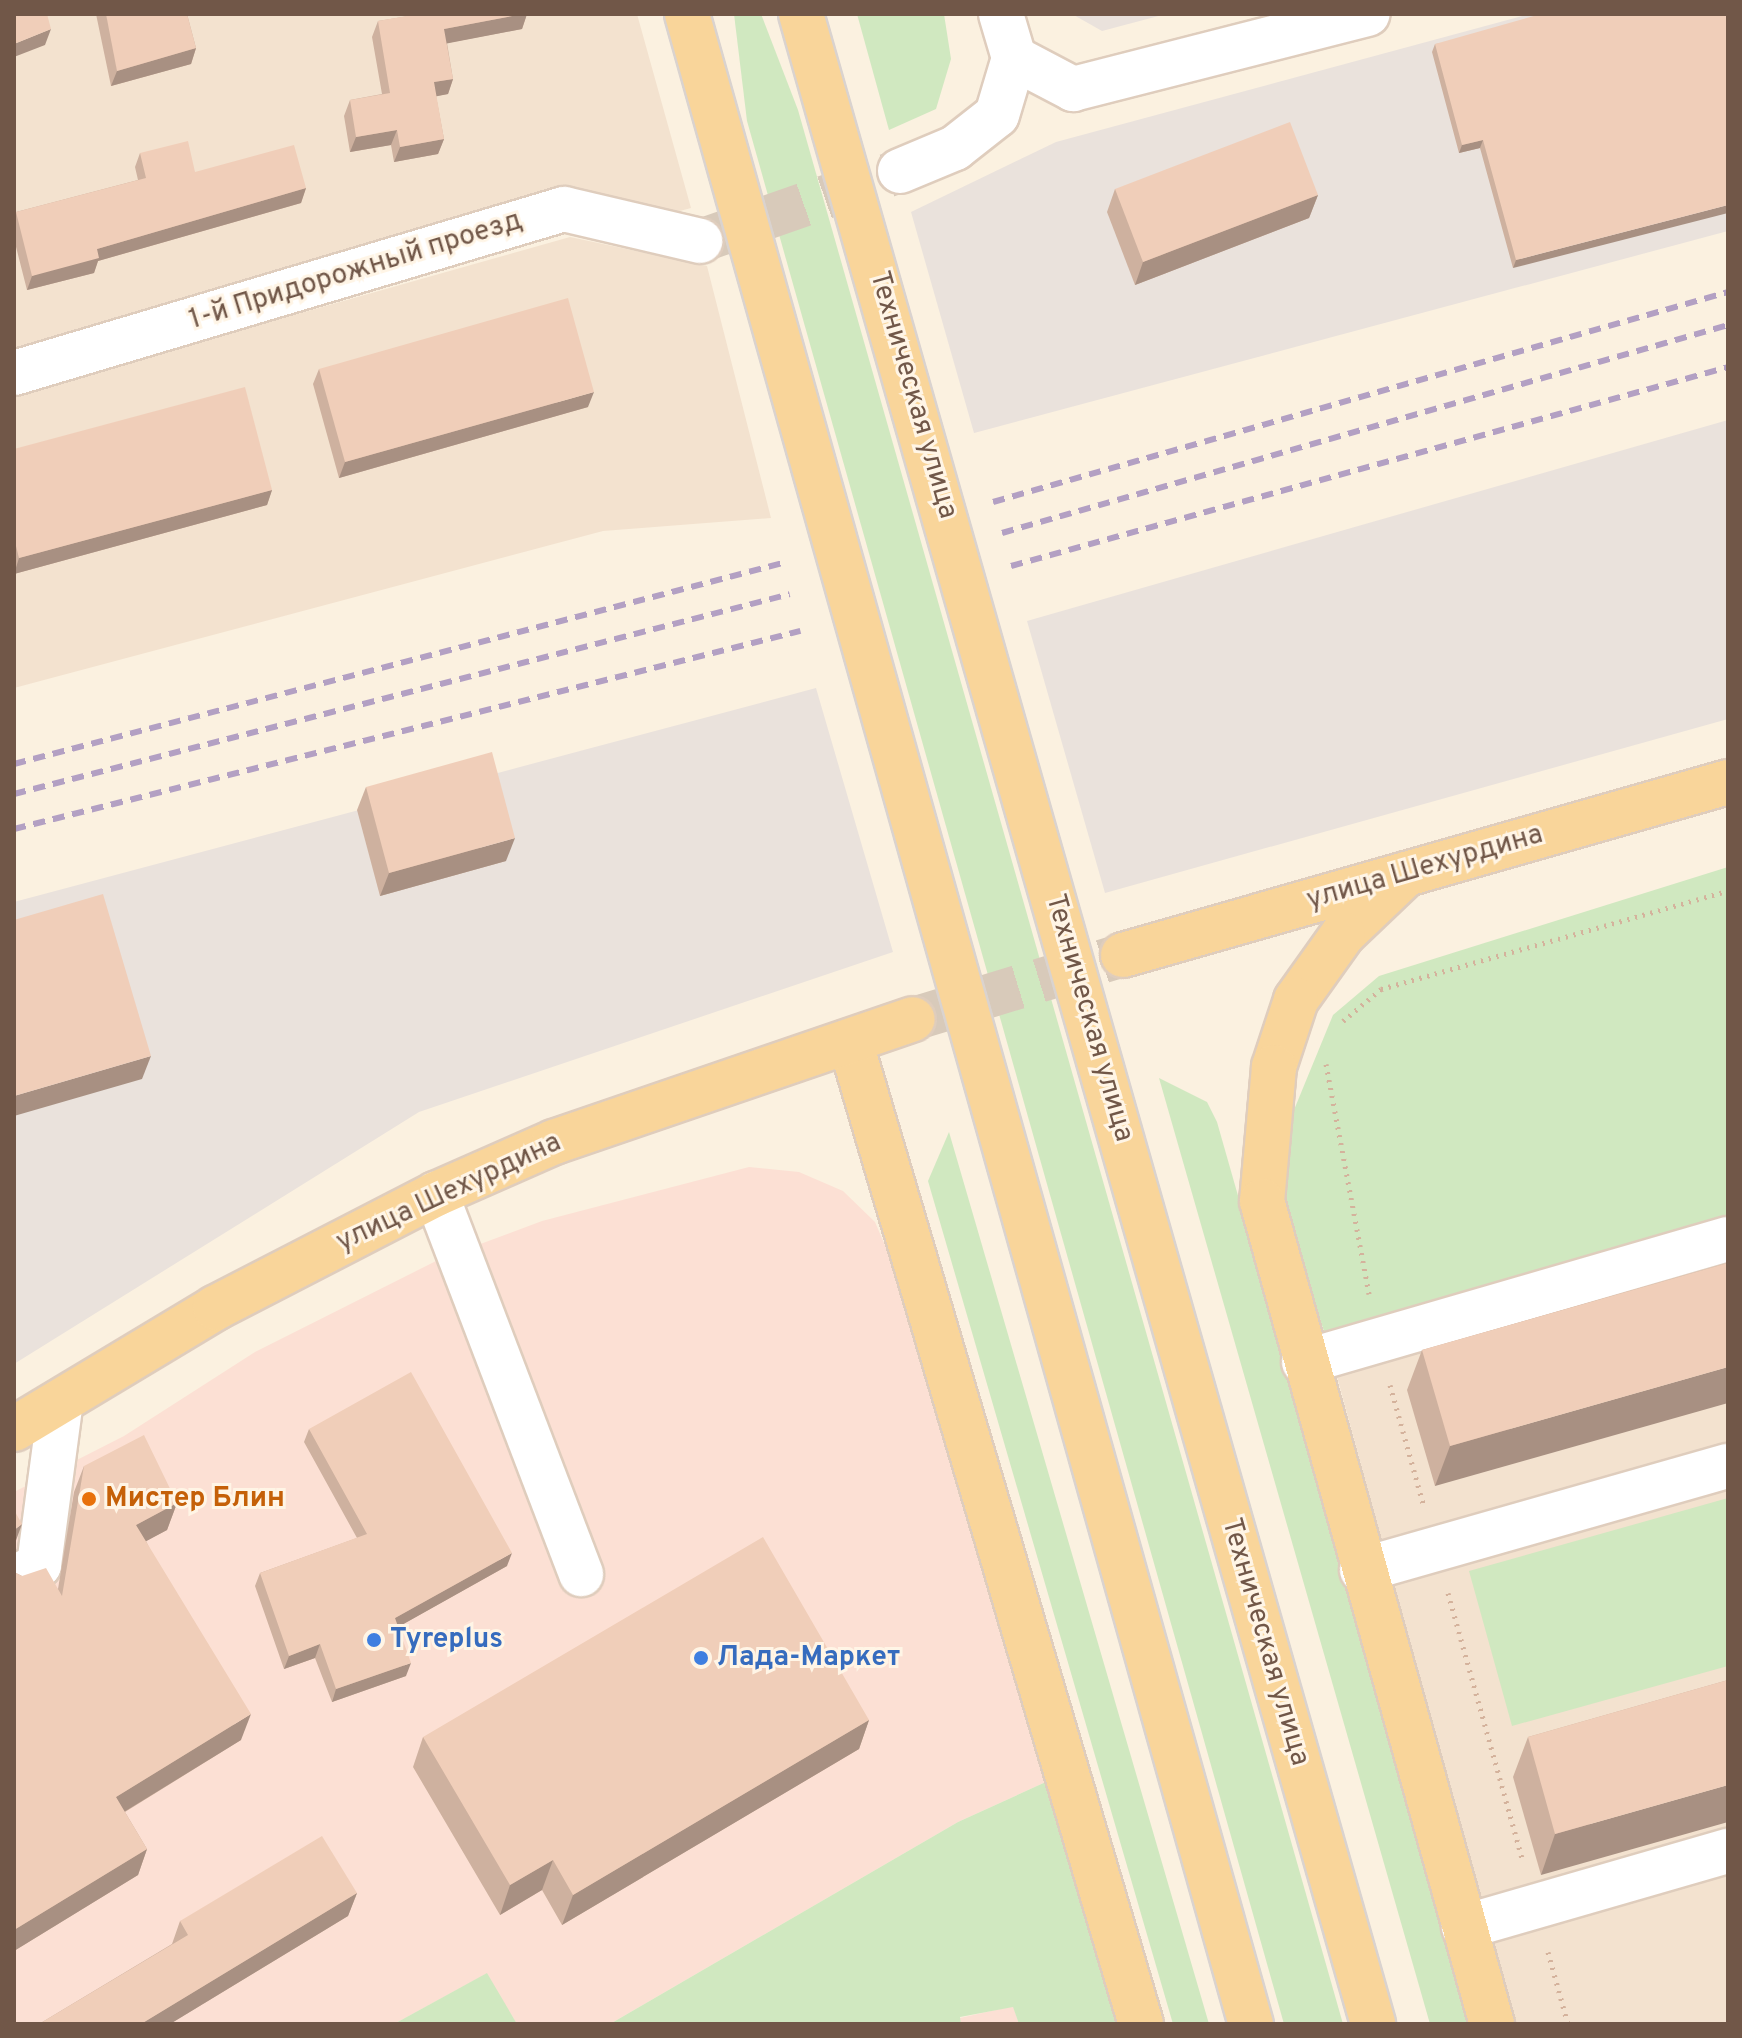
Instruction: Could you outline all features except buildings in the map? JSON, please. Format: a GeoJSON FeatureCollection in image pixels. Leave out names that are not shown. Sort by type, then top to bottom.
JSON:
{"type":"FeatureCollection","features":[{"type":"Feature","properties":{"kind":"main road"},"geometry":{"type":"LineString","coordinates":[[687,14],[1251,2024]]}},
{"type":"Feature","properties":{"kind":"main road","name":"Техническая улица"},"geometry":{"type":"LineString","coordinates":[[801,14],[1373,2024]]}},
{"type":"Feature","properties":{"kind":"main road","name":"улица Шехурдина"},"geometry":{"type":"LineString","coordinates":[[1123,955],[1728,782]]}},
{"type":"Feature","properties":{"kind":"main road"},"geometry":{"type":"LineString","coordinates":[[1406,874],[1343,934],[1296,1000],[1274,1067],[1262,1201],[1362,1570],[1492,2024]]}},
{"type":"Feature","properties":{"kind":"main road","name":"улица Шехурдина"},"geometry":{"type":"LineString","coordinates":[[14,1429],[215,1308],[436,1194],[554,1142],[913,1019]]}},
{"type":"Feature","properties":{"kind":"main road"},"geometry":{"type":"LineString","coordinates":[[850,1041],[1141,2024]]}},
{"type":"Feature","properties":{"kind":"street"},"geometry":{"type":"LineString","coordinates":[[900,171],[955,148],[997,115],[1014,58],[1001,14]]}},
{"type":"Feature","properties":{"kind":"street"},"geometry":{"type":"LineString","coordinates":[[1014,58],[1073,89],[1368,14]]}},
{"type":"Feature","properties":{"kind":"street","name":"1-й Придорожный проезд"},"geometry":{"type":"LineString","coordinates":[[14,373],[564,209],[700,241]]}},
{"type":"Feature","properties":{"kind":"street"},"geometry":{"type":"LineString","coordinates":[[436,1194],[581,1574]]}},
{"type":"Feature","properties":{"kind":"street"},"geometry":{"type":"LineString","coordinates":[[1304,1362],[1728,1239]]}},
{"type":"Feature","properties":{"kind":"street"},"geometry":{"type":"LineString","coordinates":[[14,1578],[39,1565],[61,1401]]}},
{"type":"Feature","properties":{"kind":"street"},"geometry":{"type":"LineString","coordinates":[[1362,1570],[1728,1466]]}},
{"type":"Feature","properties":{"kind":"street"},"geometry":{"type":"LineString","coordinates":[[1464,1927],[1728,1851]]}},
{"type":"Feature","properties":{"kind":"shaded area"},"geometry":{"type":"Polygon","coordinates":[[[14,14],[637,14],[691,208],[665,215],[570,189],[14,359],[14,14]]]}},
{"type":"Feature","properties":{"kind":"shaded area"},"geometry":{"type":"Polygon","coordinates":[[[1072,14],[1166,14],[1102,31],[1072,14]]]}},
{"type":"Feature","properties":{"kind":"shaded area"},"geometry":{"type":"Polygon","coordinates":[[[1530,14],[1728,14],[1728,231],[974,433],[911,212],[1056,142],[1530,14]]]}},
{"type":"Feature","properties":{"kind":"shaded area"},"geometry":{"type":"Polygon","coordinates":[[[570,237],[707,266],[771,518],[603,531],[14,688],[14,394],[570,237]]]}},
{"type":"Feature","properties":{"kind":"shaded area"},"geometry":{"type":"Polygon","coordinates":[[[1728,420],[1728,719],[1105,893],[1027,621],[1728,420]]]}},
{"type":"Feature","properties":{"kind":"shaded area"},"geometry":{"type":"Polygon","coordinates":[[[816,688],[893,952],[419,1112],[14,1364],[14,902],[816,688]]]}},
{"type":"Feature","properties":{"kind":"shaded area"},"geometry":{"type":"Polygon","coordinates":[[[749,1167],[799,1172],[843,1191],[875,1222],[899,1278],[1048,1781],[958,1822],[610,2024],[517,2024],[486,1974],[394,2024],[14,2024],[14,1492],[124,1436],[255,1352],[440,1259],[542,1221],[749,1167]]]}},
{"type":"Feature","properties":{"kind":"shaded area"},"geometry":{"type":"Polygon","coordinates":[[[1728,1219],[1728,2024],[1513,2024],[1327,1340],[1728,1219]]]}},
{"type":"Feature","properties":{"kind":"shaded area"},"geometry":{"type":"Polygon","coordinates":[[[1013,2006],[1019,2024],[961,2024],[960,2018],[1013,2006]]]}},
{"type":"Feature","properties":{"kind":"green space"},"geometry":{"type":"Polygon","coordinates":[[[734,14],[761,14],[798,110],[1343,2024],[1284,2024],[747,121],[734,14]]]}},
{"type":"Feature","properties":{"kind":"green space"},"geometry":{"type":"Polygon","coordinates":[[[857,14],[944,14],[951,59],[936,109],[889,130],[857,14]]]}},
{"type":"Feature","properties":{"kind":"green space"},"geometry":{"type":"Polygon","coordinates":[[[1728,867],[1728,1219],[1327,1340],[1281,1205],[1280,1144],[1333,1015],[1379,976],[1728,867]]]}},
{"type":"Feature","properties":{"kind":"green space"},"geometry":{"type":"Polygon","coordinates":[[[1159,1078],[1207,1102],[1217,1122],[1474,2024],[1430,2024],[1159,1078]]]}},
{"type":"Feature","properties":{"kind":"green space"},"geometry":{"type":"Polygon","coordinates":[[[949,1132],[1209,2024],[1173,2024],[928,1181],[949,1132]]]}},
{"type":"Feature","properties":{"kind":"green space"},"geometry":{"type":"Polygon","coordinates":[[[1728,1498],[1728,1666],[1512,1726],[1469,1571],[1728,1498]]]}},
{"type":"Feature","properties":{"kind":"green space"},"geometry":{"type":"Polygon","coordinates":[[[1048,1781],[1118,2024],[1019,2024],[1013,2007],[960,2017],[961,2024],[610,2024],[958,1822],[1048,1781]]]}},
{"type":"Feature","properties":{"kind":"green space"},"geometry":{"type":"Polygon","coordinates":[[[487,1973],[517,2024],[394,2024],[487,1973]]]}},
{"type":"Feature","properties":{"kind":"tunnel"},"geometry":{"type":"LineString","coordinates":[[700,241],[900,171]]}},
{"type":"Feature","properties":{"kind":"tunnel"},"geometry":{"type":"LineString","coordinates":[[913,1019],[1123,955]]}},
{"type":"Feature","properties":{"kind":"railway"},"geometry":{"type":"LineString","coordinates":[[993,502],[1728,292]]}},
{"type":"Feature","properties":{"kind":"railway"},"geometry":{"type":"LineString","coordinates":[[1002,533],[1728,325]]}},
{"type":"Feature","properties":{"kind":"railway"},"geometry":{"type":"LineString","coordinates":[[1011,566],[1728,367]]}},
{"type":"Feature","properties":{"kind":"railway"},"geometry":{"type":"LineString","coordinates":[[14,764],[783,563]]}},
{"type":"Feature","properties":{"kind":"railway"},"geometry":{"type":"LineString","coordinates":[[14,794],[790,594]]}},
{"type":"Feature","properties":{"kind":"railway"},"geometry":{"type":"LineString","coordinates":[[14,829],[800,631]]}},
{"type":"Feature","properties":{"kind":"place","name":"Мистер Блин"},"geometry":{"type":"Point","coordinates":[89,1499]}},
{"type":"Feature","properties":{"kind":"place","name":"Tyreplus"},"geometry":{"type":"Point","coordinates":[374,1640]}},
{"type":"Feature","properties":{"kind":"place","name":"Лада-Маркет"},"geometry":{"type":"Point","coordinates":[701,1658]}}]}
